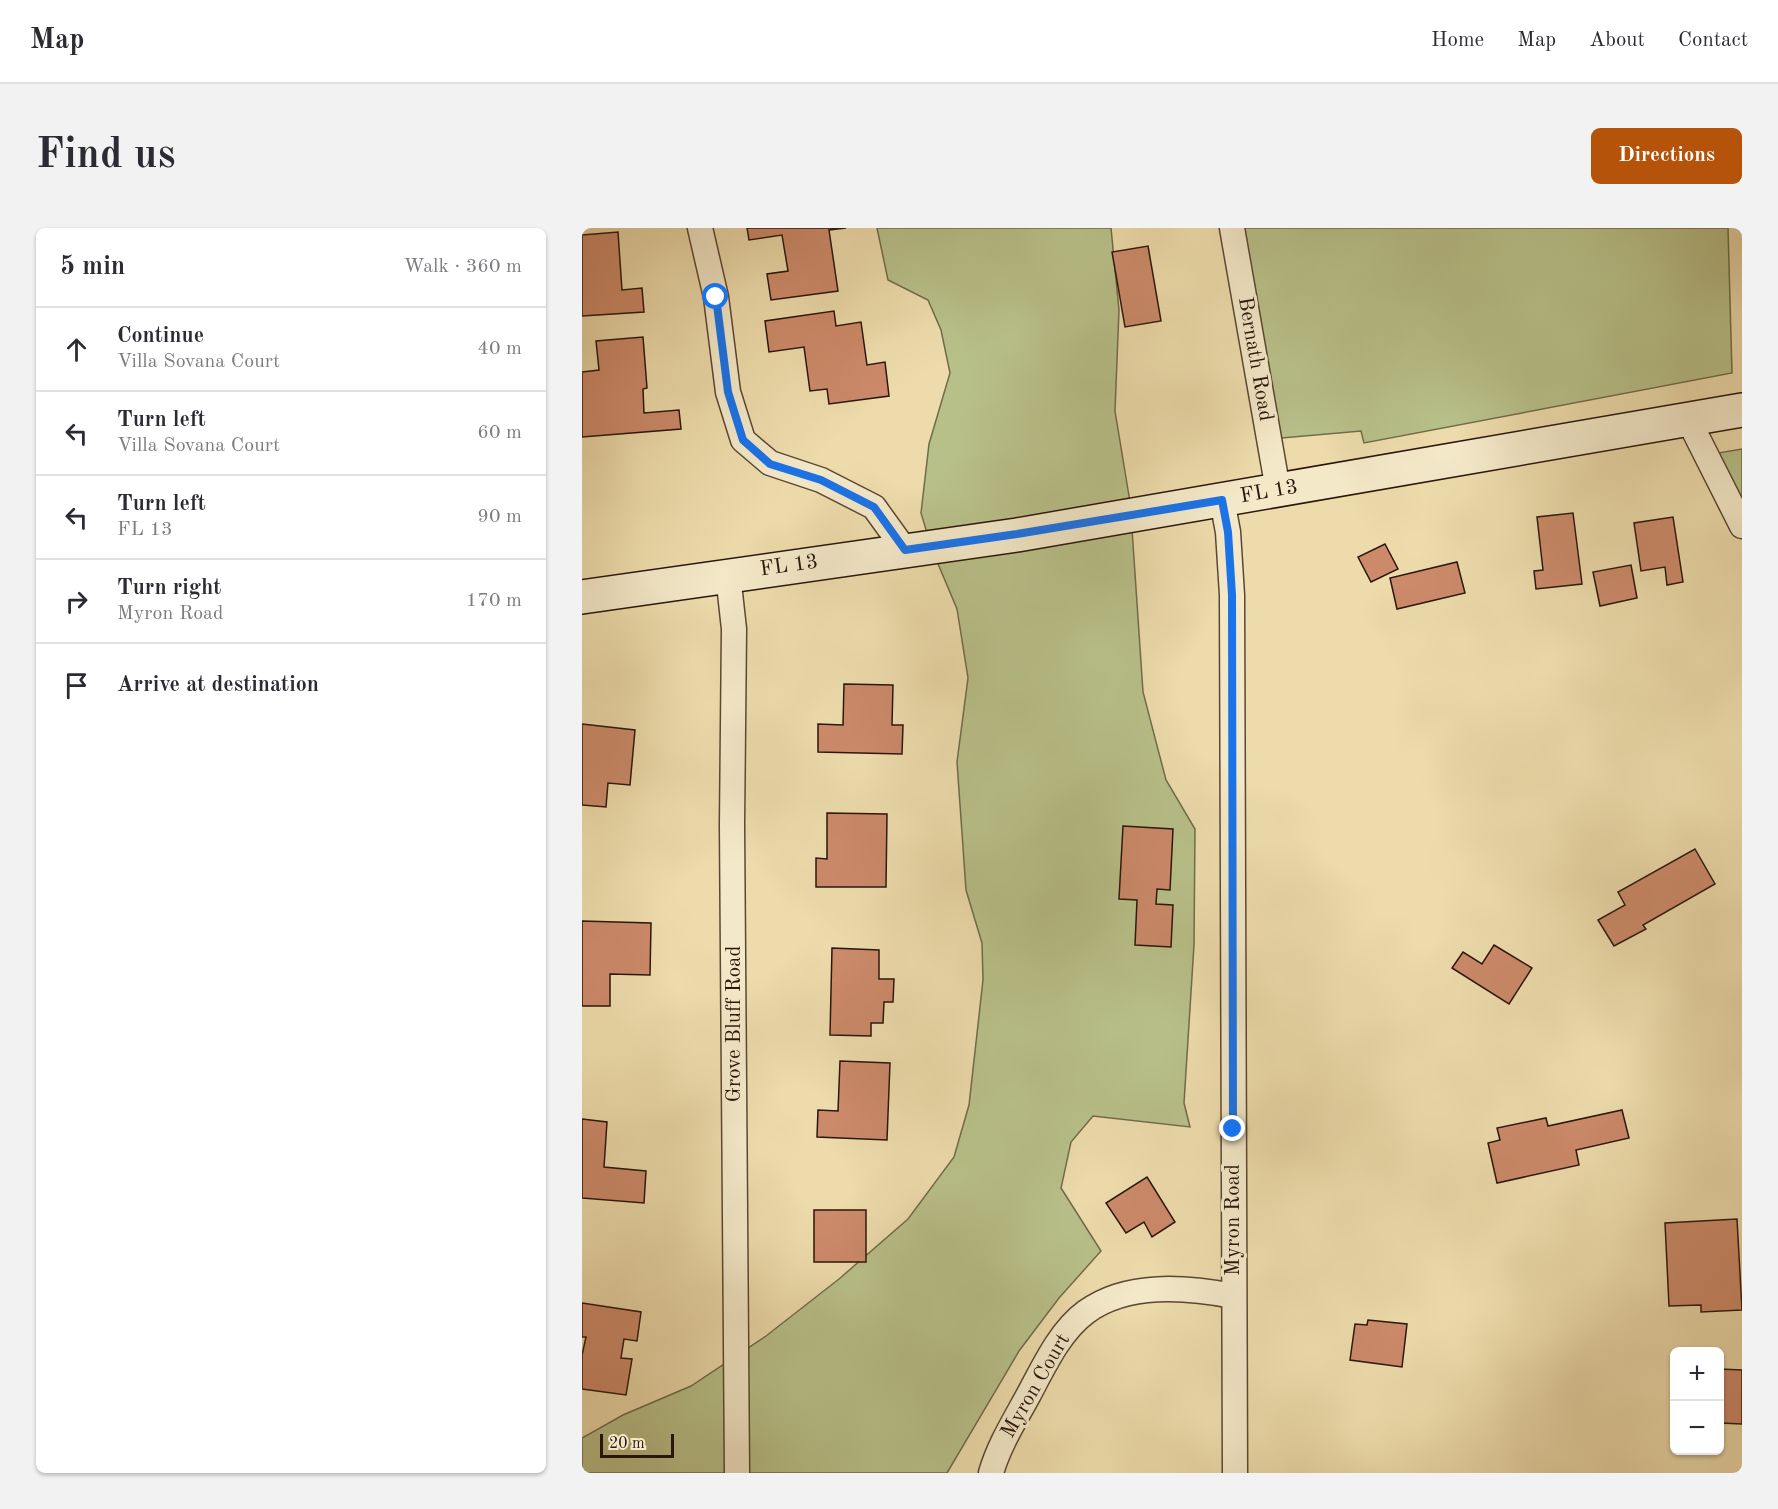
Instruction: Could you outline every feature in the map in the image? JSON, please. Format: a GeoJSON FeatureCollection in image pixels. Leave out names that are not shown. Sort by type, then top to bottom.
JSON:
{"type":"FeatureCollection","features":[{"type":"Feature","properties":{"kind":"main road","name":"FL 13"},"geometry":{"type":"LineString","coordinates":[[582,597],[1028,533],[1742,410]]}},
{"type":"Feature","properties":{"kind":"street"},"geometry":{"type":"LineString","coordinates":[[700,228],[716,297],[728,392],[743,440],[770,464],[821,480],[874,507],[905,550]]}},
{"type":"Feature","properties":{"kind":"street","name":"Bernath Road"},"geometry":{"type":"LineString","coordinates":[[1232,228],[1278,490]]}},
{"type":"Feature","properties":{"kind":"street"},"geometry":{"type":"LineString","coordinates":[[1688,419],[1742,526]]}},
{"type":"Feature","properties":{"kind":"street","name":"Myron Road"},"geometry":{"type":"LineString","coordinates":[[1222,500],[1228,532],[1232,595],[1235,1473]]}},
{"type":"Feature","properties":{"kind":"street","name":"Grove Bluff Road"},"geometry":{"type":"LineString","coordinates":[[728,575],[734,629],[732,837],[738,1473]]}},
{"type":"Feature","properties":{"kind":"street","name":"Myron Court"},"geometry":{"type":"LineString","coordinates":[[991,1473],[1001,1446],[1038,1377],[1068,1330],[1086,1312],[1109,1299],[1164,1289],[1204,1290],[1233,1296]]}},
{"type":"Feature","properties":{"kind":"green space"},"geometry":{"type":"Polygon","coordinates":[[[877,228],[1111,228],[1119,310],[1115,411],[1130,502],[927,533],[921,513],[929,444],[950,373],[941,330],[928,300],[888,280],[877,228]]]}},
{"type":"Feature","properties":{"kind":"green space"},"geometry":{"type":"Polygon","coordinates":[[[1234,228],[1728,228],[1732,373],[1364,443],[1361,431],[1270,439],[1234,228]]]}},
{"type":"Feature","properties":{"kind":"green space"},"geometry":{"type":"Polygon","coordinates":[[[1742,449],[1742,530],[1706,455],[1742,449]]]}},
{"type":"Feature","properties":{"kind":"green space"},"geometry":{"type":"Polygon","coordinates":[[[1132,529],[1143,692],[1166,780],[1195,829],[1194,945],[1184,1103],[1190,1127],[1093,1116],[1071,1142],[1061,1188],[1101,1251],[1059,1298],[1019,1351],[947,1473],[582,1473],[582,1438],[623,1415],[691,1386],[766,1336],[839,1279],[908,1219],[954,1157],[969,1105],[983,980],[982,943],[966,890],[957,762],[968,678],[957,609],[936,559],[1132,529]]]}},
{"type":"Feature","properties":{"kind":"building"},"geometry":{"type":"Polygon","coordinates":[[[747,228],[846,228],[829,230],[838,291],[771,300],[767,274],[788,271],[782,235],[749,240],[747,228]]]}},
{"type":"Feature","properties":{"kind":"building"},"geometry":{"type":"Polygon","coordinates":[[[618,232],[622,290],[642,288],[644,312],[582,316],[582,235],[618,232]]]}},
{"type":"Feature","properties":{"kind":"building"},"geometry":{"type":"Polygon","coordinates":[[[1148,246],[1161,321],[1125,327],[1112,252],[1148,246]]]}},
{"type":"Feature","properties":{"kind":"building"},"geometry":{"type":"Polygon","coordinates":[[[834,311],[836,326],[861,322],[867,365],[885,362],[889,396],[829,404],[827,389],[810,391],[804,347],[769,352],[765,321],[834,311]]]}},
{"type":"Feature","properties":{"kind":"building"},"geometry":{"type":"Polygon","coordinates":[[[643,337],[647,388],[643,389],[644,413],[679,410],[681,429],[582,437],[582,372],[599,370],[596,341],[643,337]]]}},
{"type":"Feature","properties":{"kind":"building"},"geometry":{"type":"Polygon","coordinates":[[[1573,513],[1582,584],[1536,589],[1534,571],[1543,570],[1537,517],[1573,513]]]}},
{"type":"Feature","properties":{"kind":"building"},"geometry":{"type":"Polygon","coordinates":[[[1673,517],[1683,582],[1667,585],[1665,567],[1641,571],[1634,523],[1673,517]]]}},
{"type":"Feature","properties":{"kind":"building"},"geometry":{"type":"Polygon","coordinates":[[[1385,544],[1398,569],[1371,582],[1358,557],[1385,544]]]}},
{"type":"Feature","properties":{"kind":"building"},"geometry":{"type":"Polygon","coordinates":[[[1457,562],[1465,593],[1397,609],[1390,578],[1457,562]]]}},
{"type":"Feature","properties":{"kind":"building"},"geometry":{"type":"Polygon","coordinates":[[[1631,565],[1637,598],[1600,606],[1593,572],[1631,565]]]}},
{"type":"Feature","properties":{"kind":"building"},"geometry":{"type":"Polygon","coordinates":[[[844,684],[893,685],[892,725],[903,725],[902,754],[818,752],[818,724],[843,725],[844,684]]]}},
{"type":"Feature","properties":{"kind":"building"},"geometry":{"type":"Polygon","coordinates":[[[582,724],[635,730],[630,785],[608,783],[606,807],[582,805],[582,724]]]}},
{"type":"Feature","properties":{"kind":"building"},"geometry":{"type":"Polygon","coordinates":[[[827,813],[887,814],[886,887],[816,887],[816,858],[827,859],[827,813]]]}},
{"type":"Feature","properties":{"kind":"building"},"geometry":{"type":"Polygon","coordinates":[[[1123,826],[1173,829],[1170,890],[1157,889],[1156,904],[1173,905],[1171,947],[1135,945],[1137,900],[1119,899],[1123,826]]]}},
{"type":"Feature","properties":{"kind":"building"},"geometry":{"type":"Polygon","coordinates":[[[1695,849],[1715,884],[1643,925],[1646,929],[1614,946],[1598,920],[1625,905],[1618,892],[1695,849]]]}},
{"type":"Feature","properties":{"kind":"building"},"geometry":{"type":"Polygon","coordinates":[[[582,921],[651,923],[650,975],[610,974],[610,1006],[582,1006],[582,921]]]}},
{"type":"Feature","properties":{"kind":"building"},"geometry":{"type":"Polygon","coordinates":[[[1494,945],[1532,968],[1509,1004],[1452,968],[1463,952],[1482,964],[1494,945]]]}},
{"type":"Feature","properties":{"kind":"building"},"geometry":{"type":"Polygon","coordinates":[[[832,948],[879,950],[879,979],[894,979],[893,1002],[884,1002],[883,1023],[871,1023],[871,1036],[830,1035],[832,948]]]}},
{"type":"Feature","properties":{"kind":"building"},"geometry":{"type":"Polygon","coordinates":[[[840,1061],[890,1063],[887,1140],[817,1137],[818,1110],[838,1111],[840,1061]]]}},
{"type":"Feature","properties":{"kind":"building"},"geometry":{"type":"Polygon","coordinates":[[[1622,1110],[1629,1138],[1576,1150],[1579,1165],[1497,1183],[1488,1143],[1500,1140],[1497,1128],[1546,1118],[1548,1126],[1622,1110]]]}},
{"type":"Feature","properties":{"kind":"building"},"geometry":{"type":"Polygon","coordinates":[[[582,1119],[607,1122],[604,1167],[646,1171],[644,1203],[582,1198],[582,1119]]]}},
{"type":"Feature","properties":{"kind":"building"},"geometry":{"type":"Polygon","coordinates":[[[1147,1177],[1175,1222],[1152,1237],[1144,1222],[1126,1233],[1106,1203],[1147,1177]]]}},
{"type":"Feature","properties":{"kind":"building"},"geometry":{"type":"Polygon","coordinates":[[[814,1210],[866,1210],[866,1262],[814,1262],[814,1210]]]}},
{"type":"Feature","properties":{"kind":"building"},"geometry":{"type":"Polygon","coordinates":[[[1737,1219],[1742,1310],[1701,1312],[1701,1305],[1669,1306],[1665,1223],[1737,1219]]]}},
{"type":"Feature","properties":{"kind":"building"},"geometry":{"type":"Polygon","coordinates":[[[582,1303],[641,1312],[637,1341],[624,1339],[621,1358],[632,1359],[626,1395],[582,1389],[582,1355],[586,1337],[582,1337],[582,1303]]]}},
{"type":"Feature","properties":{"kind":"building"},"geometry":{"type":"Polygon","coordinates":[[[1368,1320],[1407,1324],[1402,1367],[1350,1360],[1355,1324],[1367,1325],[1368,1320]]]}},
{"type":"Feature","properties":{"kind":"building"},"geometry":{"type":"Polygon","coordinates":[[[1724,1369],[1742,1370],[1742,1424],[1724,1423],[1724,1369]]]}},
{"type":"Feature","properties":{"kind":"route"},"geometry":{"type":"LineString","coordinates":[[716,297],[728,392],[743,440],[770,464],[821,480],[874,507],[905,550],[1222,500],[1228,532],[1232,595],[1233,1129]]}}]}
